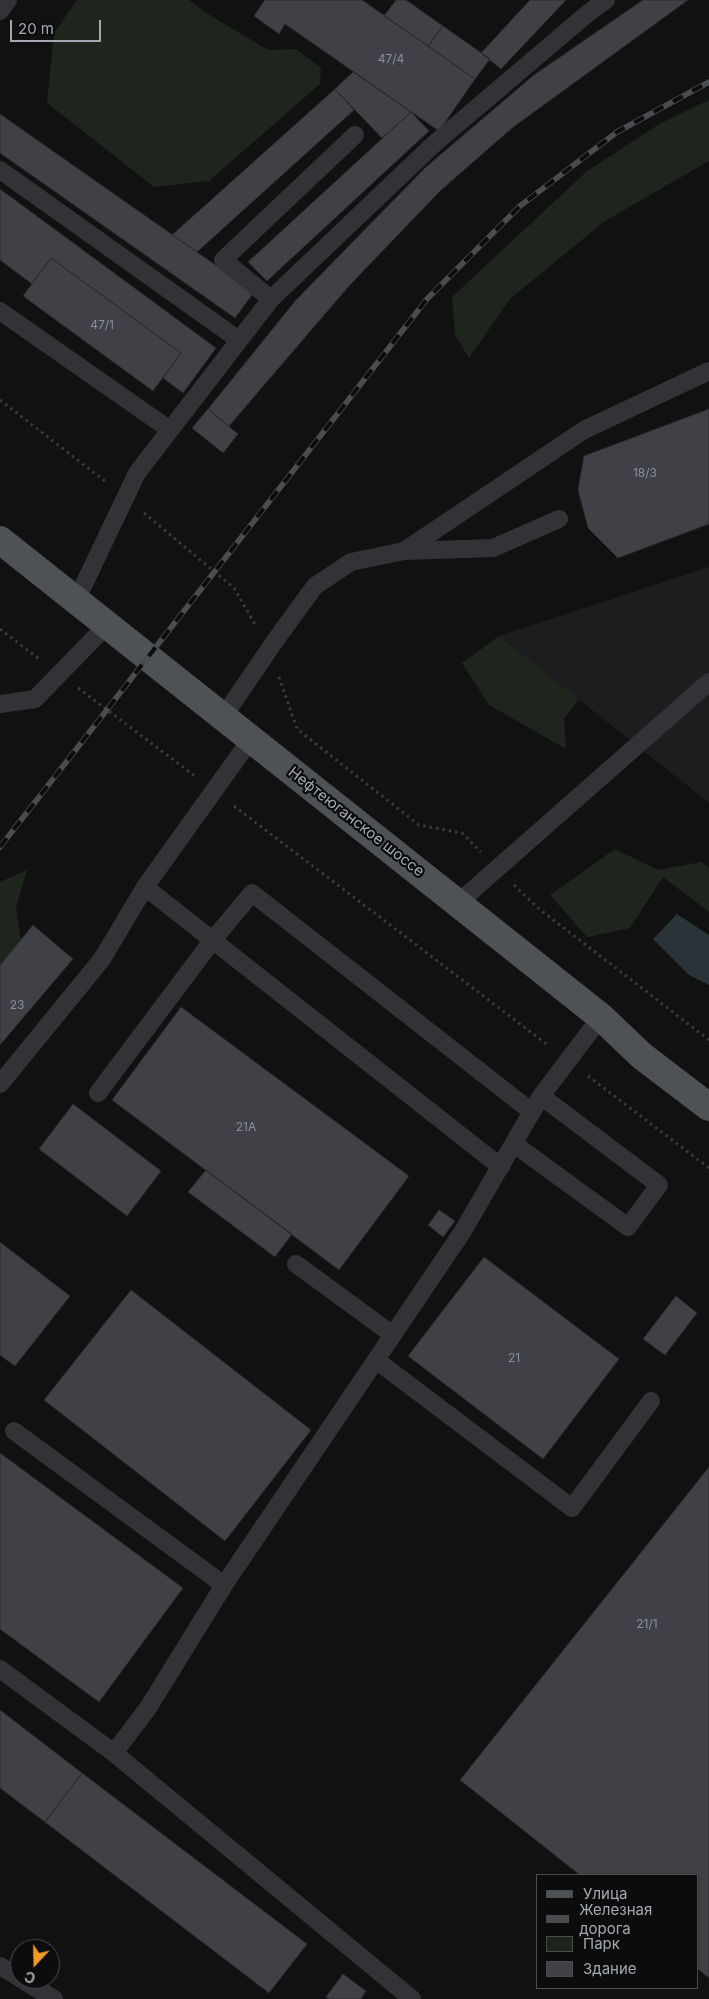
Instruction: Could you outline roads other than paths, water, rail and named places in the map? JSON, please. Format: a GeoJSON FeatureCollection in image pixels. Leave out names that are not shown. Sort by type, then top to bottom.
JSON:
{"type":"FeatureCollection","features":[{"type":"Feature","properties":{"kind":"main road","name":"Нефтеюганское шоссе"},"geometry":{"type":"LineString","coordinates":[[0,540],[601,1017],[642,1056],[709,1107]]}},
{"type":"Feature","properties":{"kind":"lane"},"geometry":{"type":"LineString","coordinates":[[0,11],[8,0]]}},
{"type":"Feature","properties":{"kind":"lane"},"geometry":{"type":"LineString","coordinates":[[76,601],[137,473],[271,298],[434,144],[606,0]]}},
{"type":"Feature","properties":{"kind":"lane"},"geometry":{"type":"LineString","coordinates":[[271,298],[223,260],[355,134]]}},
{"type":"Feature","properties":{"kind":"lane"},"geometry":{"type":"LineString","coordinates":[[0,170],[238,340]]}},
{"type":"Feature","properties":{"kind":"lane"},"geometry":{"type":"LineString","coordinates":[[0,311],[170,430]]}},
{"type":"Feature","properties":{"kind":"lane"},"geometry":{"type":"LineString","coordinates":[[404,551],[584,430],[709,372]]}},
{"type":"Feature","properties":{"kind":"lane"},"geometry":{"type":"LineString","coordinates":[[223,717],[315,586],[352,562],[404,551],[493,548],[559,519]]}},
{"type":"Feature","properties":{"kind":"lane"},"geometry":{"type":"LineString","coordinates":[[0,704],[34,699],[107,625]]}},
{"type":"Feature","properties":{"kind":"lane"},"geometry":{"type":"LineString","coordinates":[[458,903],[708,685]]}},
{"type":"Feature","properties":{"kind":"lane"},"geometry":{"type":"LineString","coordinates":[[0,1084],[102,959],[145,887],[251,739]]}},
{"type":"Feature","properties":{"kind":"lane"},"geometry":{"type":"LineString","coordinates":[[145,887],[501,1167]]}},
{"type":"Feature","properties":{"kind":"lane"},"geometry":{"type":"LineString","coordinates":[[98,1093],[212,941],[252,894],[532,1112]]}},
{"type":"Feature","properties":{"kind":"lane"},"geometry":{"type":"LineString","coordinates":[[114,1753],[148,1708],[224,1585],[463,1232],[541,1096],[601,1017]]}},
{"type":"Feature","properties":{"kind":"lane"},"geometry":{"type":"LineString","coordinates":[[514,1144],[628,1227],[659,1186],[541,1096]]}},
{"type":"Feature","properties":{"kind":"lane"},"geometry":{"type":"LineString","coordinates":[[296,1264],[393,1335]]}},
{"type":"Feature","properties":{"kind":"lane"},"geometry":{"type":"LineString","coordinates":[[376,1360],[572,1508],[651,1401]]}},
{"type":"Feature","properties":{"kind":"lane"},"geometry":{"type":"LineString","coordinates":[[14,1432],[224,1585]]}},
{"type":"Feature","properties":{"kind":"lane"},"geometry":{"type":"LineString","coordinates":[[0,1669],[114,1753],[412,1999]]}},
{"type":"Feature","properties":{"kind":"lane"},"geometry":{"type":"LineString","coordinates":[[37,1989],[54,1999]]}},
{"type":"Feature","properties":{"kind":"railway"},"geometry":{"type":"LineString","coordinates":[[0,847],[427,299],[520,206],[617,132],[709,82]]}}]}
